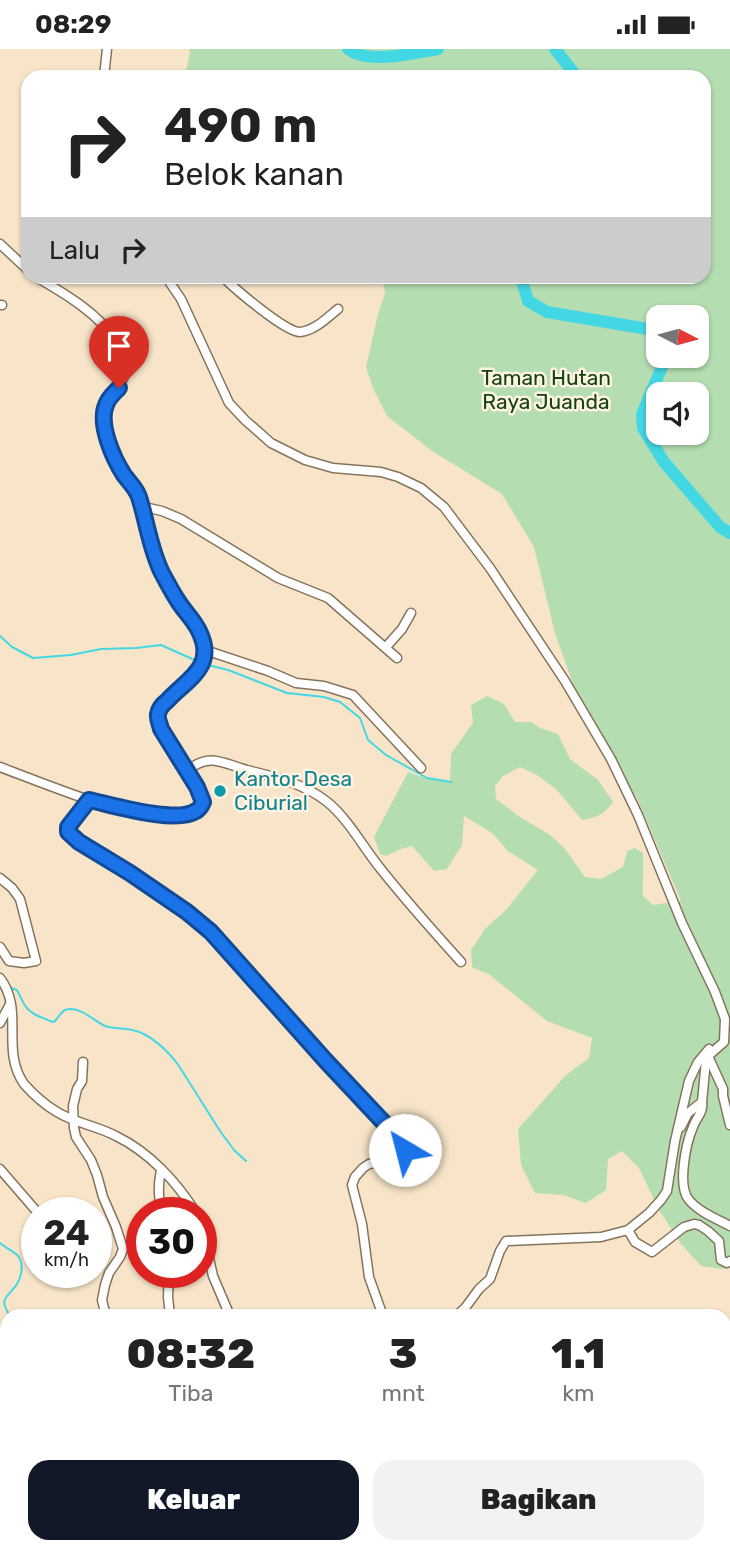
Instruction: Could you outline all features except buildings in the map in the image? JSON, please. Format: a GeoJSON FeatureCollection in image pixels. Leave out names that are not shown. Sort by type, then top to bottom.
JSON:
{"type":"FeatureCollection","features":[{"type":"Feature","properties":{"kind":"street"},"geometry":{"type":"LineString","coordinates":[[105,70],[107,49]]}},
{"type":"Feature","properties":{"kind":"street"},"geometry":{"type":"LineString","coordinates":[[1,249],[21,265]]}},
{"type":"Feature","properties":{"kind":"street"},"geometry":{"type":"LineString","coordinates":[[0,767],[89,800],[158,814],[195,812],[201,806],[202,799],[197,787],[161,729],[158,713],[169,698],[193,677],[205,657],[205,650],[199,631],[161,571],[146,530],[139,496],[120,468],[103,422],[106,405],[125,376],[123,353],[103,325],[77,302],[47,284]]}},
{"type":"Feature","properties":{"kind":"street"},"geometry":{"type":"LineString","coordinates":[[171,284],[185,306],[229,403],[245,420],[267,440],[305,460],[333,468],[381,472],[421,488],[444,507],[490,568],[565,681],[611,759],[638,815],[725,1019],[724,1042],[706,1060],[703,1108],[686,1143],[684,1193],[697,1208],[730,1226]]}},
{"type":"Feature","properties":{"kind":"street"},"geometry":{"type":"LineString","coordinates":[[231,284],[280,324],[295,331],[314,328],[338,309]]}},
{"type":"Feature","properties":{"kind":"street"},"geometry":{"type":"LineString","coordinates":[[140,506],[162,510],[181,519],[278,579],[328,598],[397,658]]}},
{"type":"Feature","properties":{"kind":"street"},"geometry":{"type":"LineString","coordinates":[[386,647],[411,613]]}},
{"type":"Feature","properties":{"kind":"street"},"geometry":{"type":"LineString","coordinates":[[205,650],[296,683],[324,685],[353,695],[421,768]]}},
{"type":"Feature","properties":{"kind":"street"},"geometry":{"type":"LineString","coordinates":[[187,771],[202,761],[225,763],[277,776],[325,800],[424,922],[461,962]]}},
{"type":"Feature","properties":{"kind":"street"},"geometry":{"type":"LineString","coordinates":[[89,800],[68,827],[68,832],[187,912],[211,932],[404,1146],[404,1152],[398,1157],[363,1168],[352,1185],[362,1224],[369,1277],[380,1309]]}},
{"type":"Feature","properties":{"kind":"street"},"geometry":{"type":"LineString","coordinates":[[0,879],[12,888],[20,899],[36,961],[9,961],[0,947]]}},
{"type":"Feature","properties":{"kind":"street"},"geometry":{"type":"LineString","coordinates":[[0,978],[7,988],[8,1043],[12,1065],[23,1083],[57,1113],[99,1128],[147,1154],[184,1197]]}},
{"type":"Feature","properties":{"kind":"street"},"geometry":{"type":"LineString","coordinates":[[0,1023],[6,1007]]}},
{"type":"Feature","properties":{"kind":"street"},"geometry":{"type":"LineString","coordinates":[[465,1309],[490,1279],[506,1241],[601,1237],[628,1230],[661,1200],[667,1191],[689,1081],[706,1052],[724,1042]]}},
{"type":"Feature","properties":{"kind":"street"},"geometry":{"type":"LineString","coordinates":[[708,1056],[723,1089],[730,1125]]}},
{"type":"Feature","properties":{"kind":"street"},"geometry":{"type":"LineString","coordinates":[[83,1062],[82,1080],[77,1089],[72,1119],[76,1137],[94,1168],[123,1249],[108,1273],[102,1300],[104,1309]]}},
{"type":"Feature","properties":{"kind":"street"},"geometry":{"type":"LineString","coordinates":[[676,1136],[688,1113],[702,1102]]}},
{"type":"Feature","properties":{"kind":"street"},"geometry":{"type":"LineString","coordinates":[[0,1169],[24,1197]]}},
{"type":"Feature","properties":{"kind":"street"},"geometry":{"type":"LineString","coordinates":[[160,1197],[161,1170]]}},
{"type":"Feature","properties":{"kind":"street"},"geometry":{"type":"LineString","coordinates":[[628,1230],[635,1242],[652,1252],[684,1227],[699,1225],[719,1241],[721,1260],[727,1263],[730,1261]]}},
{"type":"Feature","properties":{"kind":"street"},"geometry":{"type":"LineString","coordinates":[[217,1285],[227,1309]]}},
{"type":"Feature","properties":{"kind":"street"},"geometry":{"type":"LineString","coordinates":[[168,1288],[169,1309]]}},
{"type":"Feature","properties":{"kind":"green space","name":"Taman Hutan Raya Juanda"},"geometry":{"type":"Polygon","coordinates":[[[189,49],[730,49],[730,1267],[723,1269],[701,1266],[681,1244],[659,1210],[639,1168],[622,1151],[608,1159],[606,1190],[586,1203],[563,1195],[535,1193],[521,1165],[518,1129],[566,1075],[589,1058],[592,1038],[547,1021],[490,975],[472,967],[471,950],[485,929],[506,910],[538,870],[508,851],[492,833],[464,816],[462,845],[447,869],[434,871],[412,846],[386,856],[380,854],[374,837],[408,772],[428,779],[450,782],[451,754],[473,723],[471,705],[487,696],[504,704],[515,722],[531,722],[558,734],[570,759],[598,780],[613,802],[600,815],[582,820],[557,790],[537,775],[520,767],[503,776],[495,786],[496,799],[550,835],[565,849],[585,877],[601,879],[623,867],[627,851],[635,848],[643,853],[643,896],[653,905],[681,901],[637,798],[608,756],[582,709],[555,633],[534,547],[502,494],[432,451],[387,416],[366,367],[385,293],[383,284],[711,284],[711,70],[186,70],[189,49]]]}},
{"type":"Feature","properties":{"kind":"waterway"},"geometry":{"type":"LineString","coordinates":[[348,49],[357,54],[379,57],[438,49]]}},
{"type":"Feature","properties":{"kind":"waterway"},"geometry":{"type":"LineString","coordinates":[[555,49],[572,70]]}},
{"type":"Feature","properties":{"kind":"waterway"},"geometry":{"type":"LineString","coordinates":[[523,284],[528,301],[547,312],[646,329]]}},
{"type":"Feature","properties":{"kind":"waterway"},"geometry":{"type":"LineString","coordinates":[[661,368],[642,414],[643,428],[664,462],[720,527],[730,533]]}},
{"type":"Feature","properties":{"kind":"waterway"},"geometry":{"type":"LineString","coordinates":[[0,636],[12,647],[33,658],[161,645],[199,662]]}},
{"type":"Feature","properties":{"kind":"waterway"},"geometry":{"type":"LineString","coordinates":[[204,664],[228,670],[287,693],[324,697],[340,702],[360,718],[368,740],[386,755],[427,778],[451,782]]}},
{"type":"Feature","properties":{"kind":"waterway"},"geometry":{"type":"LineString","coordinates":[[8,987],[17,990],[30,1011],[50,1021],[54,1022],[65,1010],[76,1010],[105,1026],[129,1029],[152,1039],[179,1066],[220,1131],[246,1161]]}},
{"type":"Feature","properties":{"kind":"waterway"},"geometry":{"type":"LineString","coordinates":[[0,1243],[16,1254],[21,1264],[19,1281],[4,1301],[6,1309]]}},
{"type":"Feature","properties":{"kind":"place","name":"Kantor Desa Ciburial"},"geometry":{"type":"Point","coordinates":[220,791]}},
{"type":"Feature","properties":{"kind":"route"},"geometry":{"type":"LineString","coordinates":[[119,388],[106,405],[103,422],[120,468],[139,496],[146,530],[161,571],[199,631],[205,650],[205,657],[193,677],[169,698],[158,713],[161,729],[197,787],[203,802],[195,812],[171,815],[89,800],[68,827],[68,832],[79,842],[187,912],[211,932],[401,1141],[405,1150]]}}]}
